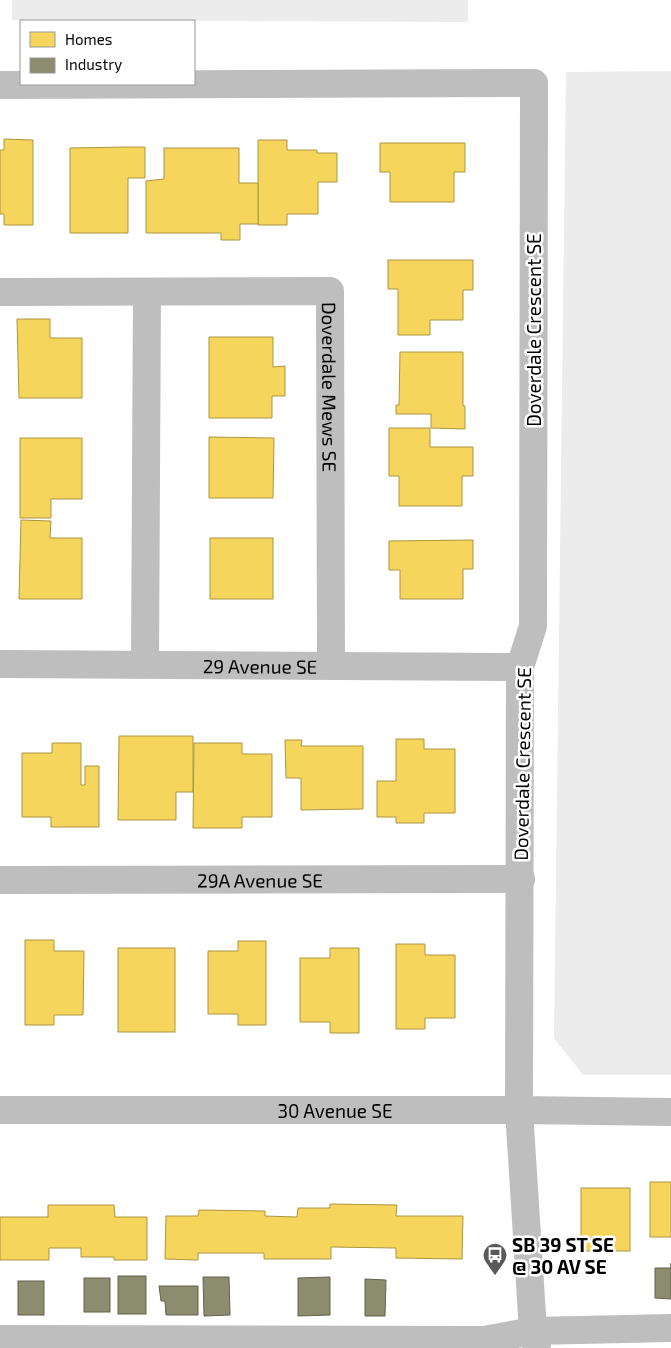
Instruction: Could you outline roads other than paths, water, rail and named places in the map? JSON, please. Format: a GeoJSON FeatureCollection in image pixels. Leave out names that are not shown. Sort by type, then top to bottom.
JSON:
{"type":"FeatureCollection","features":[{"type":"Feature","properties":{"kind":"street","name":"Doverdale Crescent SE"},"geometry":{"type":"LineString","coordinates":[[195,84],[534,82],[533,626],[520,667],[519,1110],[535,1340]]}},
{"type":"Feature","properties":{"kind":"street","name":"Doverdale Crescent SE"},"geometry":{"type":"LineString","coordinates":[[0,85],[20,85]]}},
{"type":"Feature","properties":{"kind":"street","name":"Doverdale Mews SE"},"geometry":{"type":"LineString","coordinates":[[0,292],[330,291],[331,666]]}},
{"type":"Feature","properties":{"kind":"street"},"geometry":{"type":"LineString","coordinates":[[145,664],[147,292]]}},
{"type":"Feature","properties":{"kind":"street","name":"29 Avenue SE"},"geometry":{"type":"LineString","coordinates":[[0,664],[520,667]]}},
{"type":"Feature","properties":{"kind":"street","name":"29A Avenue SE"},"geometry":{"type":"LineString","coordinates":[[0,880],[521,879]]}},
{"type":"Feature","properties":{"kind":"street","name":"30 Avenue SE"},"geometry":{"type":"LineString","coordinates":[[0,1110],[519,1110],[671,1112]]}},
{"type":"Feature","properties":{"kind":"street"},"geometry":{"type":"LineString","coordinates":[[0,1339],[535,1340],[671,1328]]}},
{"type":"Feature","properties":{"kind":"place","name":"SB 39 ST SE @ 30 AV SE"},"geometry":{"type":"Point","coordinates":[495,1276]}}]}
